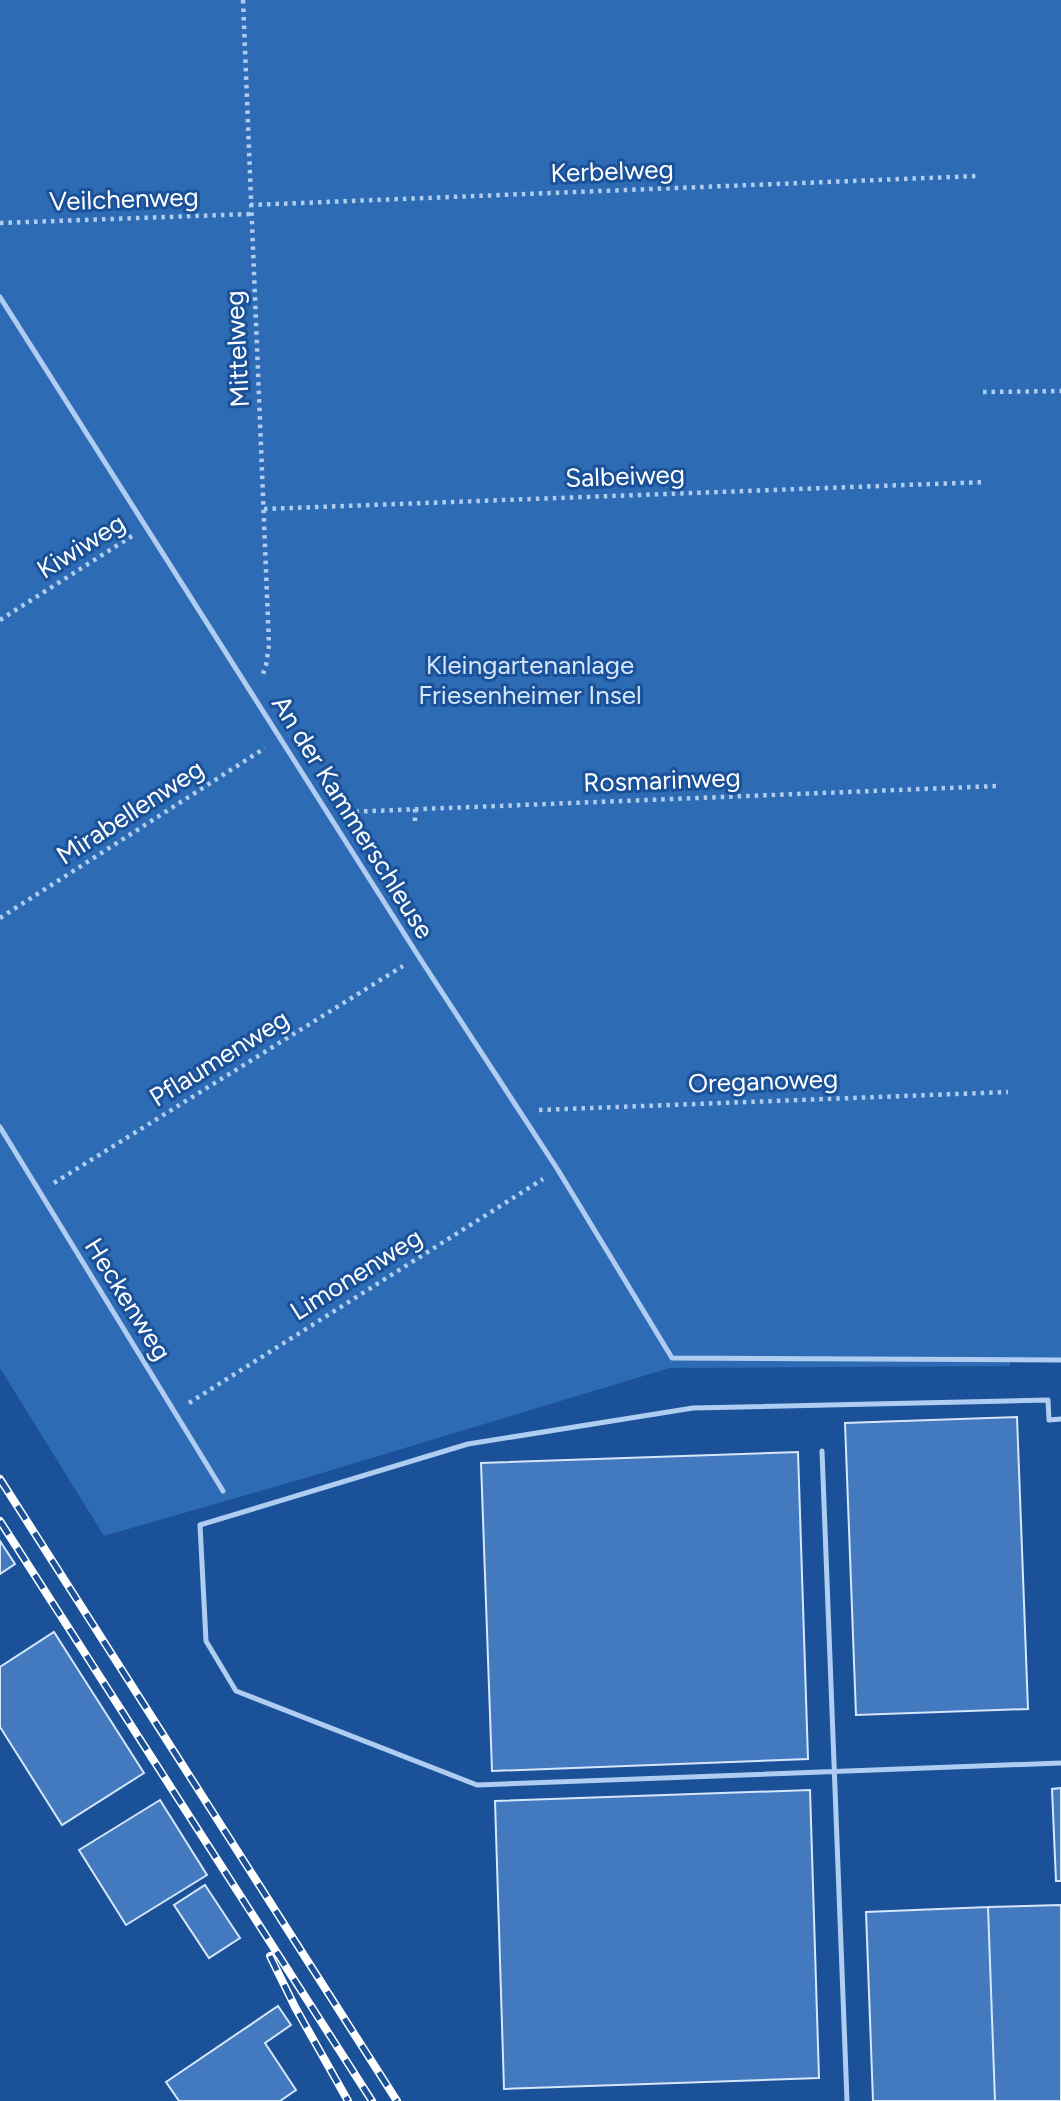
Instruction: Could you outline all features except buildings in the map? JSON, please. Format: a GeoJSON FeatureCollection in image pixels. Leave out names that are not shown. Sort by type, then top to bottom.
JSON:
{"type":"FeatureCollection","features":[{"type":"Feature","properties":{"kind":"lane","name":"An der Kammerschleuse"},"geometry":{"type":"LineString","coordinates":[[0,297],[419,957],[558,1170],[672,1358],[1061,1360]]}},
{"type":"Feature","properties":{"kind":"lane","name":"Heckenweg"},"geometry":{"type":"LineString","coordinates":[[0,1127],[223,1491]]}},
{"type":"Feature","properties":{"kind":"lane"},"geometry":{"type":"LineString","coordinates":[[1061,1419],[1049,1420],[1048,1400],[693,1408],[468,1444],[200,1525],[206,1641],[236,1691],[477,1785],[1061,1763]]}},
{"type":"Feature","properties":{"kind":"lane"},"geometry":{"type":"LineString","coordinates":[[822,1451],[847,2101]]}},
{"type":"Feature","properties":{"kind":"path","name":"Mittelweg"},"geometry":{"type":"LineString","coordinates":[[243,0],[269,645],[260,681],[250,690]]}},
{"type":"Feature","properties":{"kind":"path","name":"Kerbelweg"},"geometry":{"type":"LineString","coordinates":[[250,205],[976,176]]}},
{"type":"Feature","properties":{"kind":"path","name":"Veilchenweg"},"geometry":{"type":"LineString","coordinates":[[0,223],[250,214]]}},
{"type":"Feature","properties":{"kind":"path"},"geometry":{"type":"LineString","coordinates":[[983,392],[1061,391]]}},
{"type":"Feature","properties":{"kind":"path","name":"Salbeiweg"},"geometry":{"type":"LineString","coordinates":[[264,509],[986,482]]}},
{"type":"Feature","properties":{"kind":"path","name":"Kiwiweg"},"geometry":{"type":"LineString","coordinates":[[0,620],[148,527]]}},
{"type":"Feature","properties":{"kind":"path","name":"Mirabellenweg"},"geometry":{"type":"LineString","coordinates":[[0,918],[281,738]]}},
{"type":"Feature","properties":{"kind":"path","name":"Rosmarinweg"},"geometry":{"type":"LineString","coordinates":[[329,813],[997,786]]}},
{"type":"Feature","properties":{"kind":"path"},"geometry":{"type":"LineString","coordinates":[[415,809],[415,826]]}},
{"type":"Feature","properties":{"kind":"path","name":"Pflaumenweg"},"geometry":{"type":"LineString","coordinates":[[40,1192],[419,957]]}},
{"type":"Feature","properties":{"kind":"path","name":"Oreganoweg"},"geometry":{"type":"LineString","coordinates":[[520,1111],[592,1106],[1008,1092]]}},
{"type":"Feature","properties":{"kind":"path","name":"Limonenweg"},"geometry":{"type":"LineString","coordinates":[[175,1412],[558,1170]]}},
{"type":"Feature","properties":{"kind":"green space","name":"Kleingartenanlage Friesenheimer Insel"},"geometry":{"type":"Polygon","coordinates":[[[0,0],[1061,0],[1061,1360],[1010,1361],[1010,1366],[670,1368],[104,1536],[0,1368],[0,0]]]}},
{"type":"Feature","properties":{"kind":"railway"},"geometry":{"type":"LineString","coordinates":[[0,1479],[397,2101]]}},
{"type":"Feature","properties":{"kind":"railway"},"geometry":{"type":"LineString","coordinates":[[0,1521],[372,2101]]}},
{"type":"Feature","properties":{"kind":"railway"},"geometry":{"type":"LineString","coordinates":[[270,1956],[295,2007],[348,2101]]}}]}
